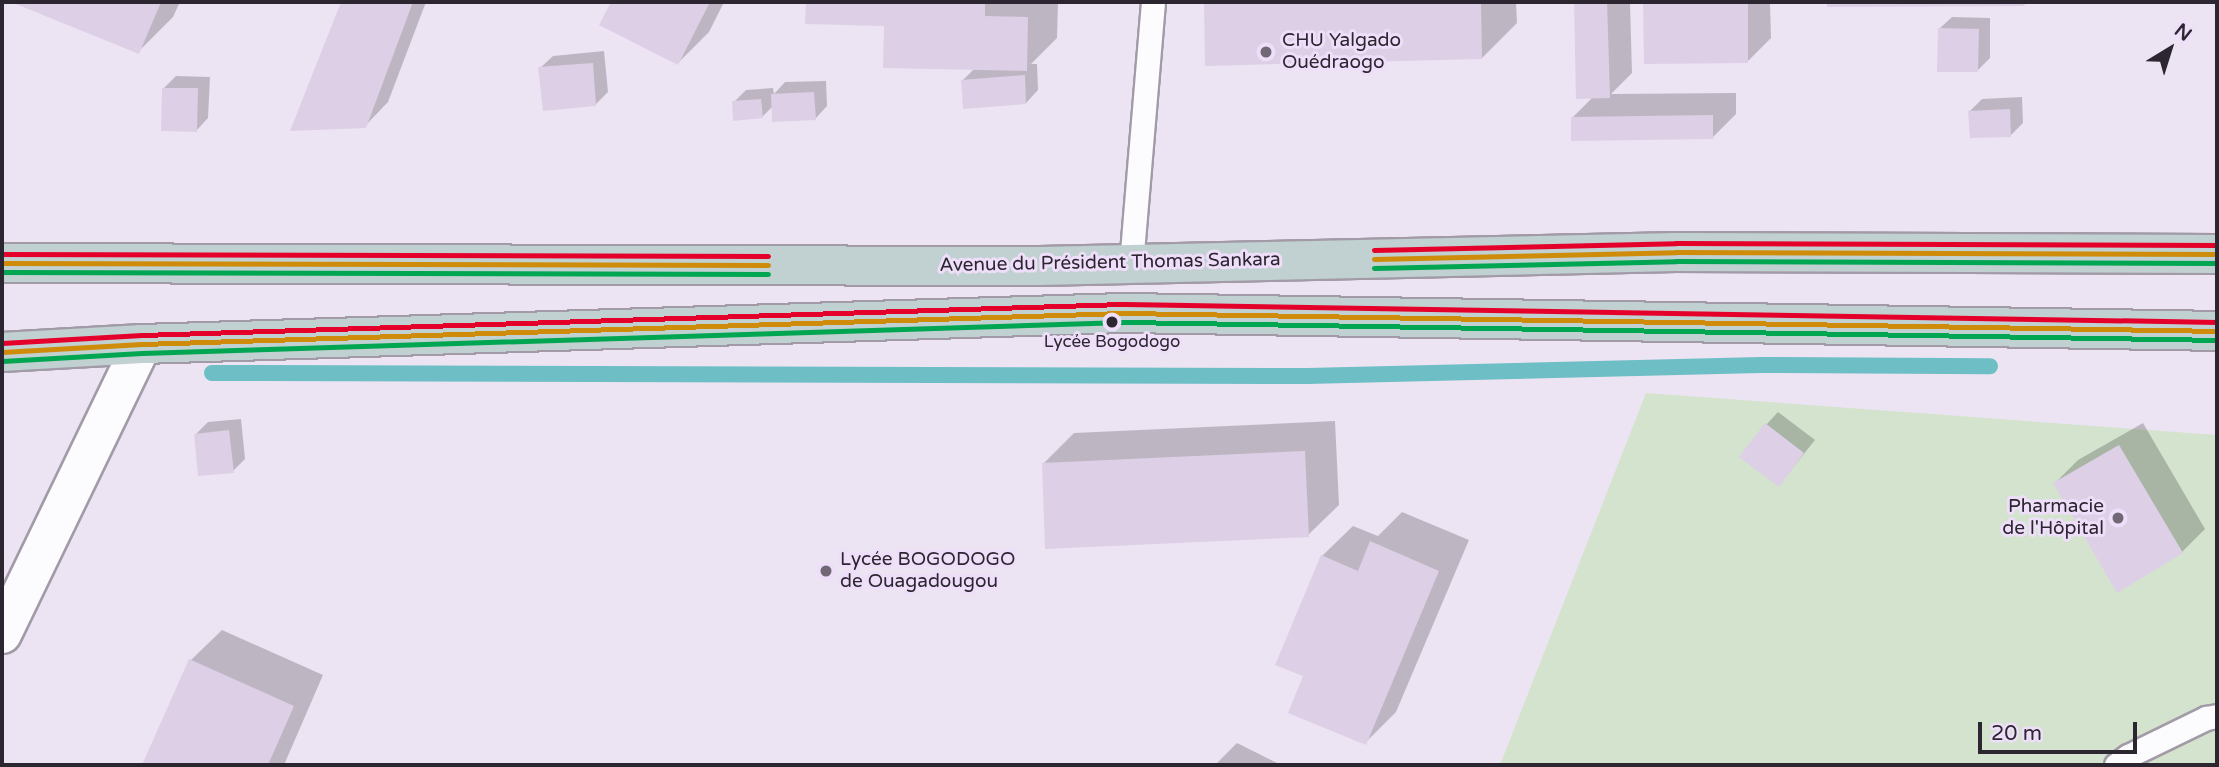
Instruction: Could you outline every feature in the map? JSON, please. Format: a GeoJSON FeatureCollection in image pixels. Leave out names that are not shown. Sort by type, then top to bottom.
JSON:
{"type":"FeatureCollection","features":[{"type":"Feature","properties":{"kind":"highway","name":"Avenue du Président Thomas Sankara"},"geometry":{"type":"LineString","coordinates":[[2,263],[1131,264],[1676,252],[2217,254]]}},
{"type":"Feature","properties":{"kind":"highway"},"geometry":{"type":"LineString","coordinates":[[2,352],[142,344],[1125,313],[2217,331]]}},
{"type":"Feature","properties":{"kind":"street"},"geometry":{"type":"LineString","coordinates":[[2,634],[142,344]]}},
{"type":"Feature","properties":{"kind":"lane"},"geometry":{"type":"LineString","coordinates":[[1131,264],[1153,2]]}},
{"type":"Feature","properties":{"kind":"lane"},"geometry":{"type":"LineString","coordinates":[[2116,765],[2206,718],[2217,716]]}},
{"type":"Feature","properties":{"kind":"green space"},"geometry":{"type":"Polygon","coordinates":[[[1646,393],[2217,435],[2217,765],[1500,765],[1646,393]]]}},
{"type":"Feature","properties":{"kind":"building"},"geometry":{"type":"Polygon","coordinates":[[[11,2],[161,2],[139,54],[11,2]]]}},
{"type":"Feature","properties":{"kind":"building"},"geometry":{"type":"Polygon","coordinates":[[[341,2],[413,2],[366,128],[290,131],[341,2]]]}},
{"type":"Feature","properties":{"kind":"building"},"geometry":{"type":"Polygon","coordinates":[[[611,2],[710,2],[678,65],[599,25],[611,2]]]}},
{"type":"Feature","properties":{"kind":"building"},"geometry":{"type":"Polygon","coordinates":[[[806,2],[985,2],[985,16],[1028,17],[1027,71],[883,68],[884,26],[805,24],[806,2]]]}},
{"type":"Feature","properties":{"kind":"building"},"geometry":{"type":"Polygon","coordinates":[[[1204,2],[1481,2],[1482,59],[1205,66],[1204,2]]]}},
{"type":"Feature","properties":{"kind":"building"},"geometry":{"type":"Polygon","coordinates":[[[1574,2],[1607,2],[1610,98],[1576,99],[1574,2]]]}},
{"type":"Feature","properties":{"kind":"building"},"geometry":{"type":"Polygon","coordinates":[[[1643,2],[1748,2],[1748,63],[1644,64],[1643,2]]]}},
{"type":"Feature","properties":{"kind":"building"},"geometry":{"type":"Polygon","coordinates":[[[1827,2],[2024,2],[2024,6],[1827,7],[1827,2]]]}},
{"type":"Feature","properties":{"kind":"building"},"geometry":{"type":"Polygon","coordinates":[[[1938,28],[1979,29],[1978,72],[1937,72],[1938,28]]]}},
{"type":"Feature","properties":{"kind":"building"},"geometry":{"type":"Polygon","coordinates":[[[593,63],[596,106],[543,111],[538,67],[593,63]]]}},
{"type":"Feature","properties":{"kind":"building"},"geometry":{"type":"Polygon","coordinates":[[[1025,75],[1026,104],[963,109],[961,80],[1025,75]]]}},
{"type":"Feature","properties":{"kind":"building"},"geometry":{"type":"Polygon","coordinates":[[[162,88],[198,88],[197,132],[161,131],[162,88]]]}},
{"type":"Feature","properties":{"kind":"building"},"geometry":{"type":"Polygon","coordinates":[[[814,92],[816,120],[772,122],[771,94],[814,92]]]}},
{"type":"Feature","properties":{"kind":"building"},"geometry":{"type":"Polygon","coordinates":[[[761,99],[763,118],[733,121],[732,101],[761,99]]]}},
{"type":"Feature","properties":{"kind":"building"},"geometry":{"type":"Polygon","coordinates":[[[2010,109],[2011,137],[1970,138],[1968,111],[2010,109]]]}},
{"type":"Feature","properties":{"kind":"building"},"geometry":{"type":"Polygon","coordinates":[[[1713,115],[1713,139],[1571,141],[1571,117],[1713,115]]]}},
{"type":"Feature","properties":{"kind":"building"},"geometry":{"type":"Polygon","coordinates":[[[1765,423],[1804,453],[1779,487],[1739,457],[1765,423]]]}},
{"type":"Feature","properties":{"kind":"building"},"geometry":{"type":"Polygon","coordinates":[[[229,430],[234,473],[198,476],[194,434],[229,430]]]}},
{"type":"Feature","properties":{"kind":"building","name":"Pharmacie de l'Hôpital"},"geometry":{"type":"Polygon","coordinates":[[[2119,445],[2183,553],[2117,593],[2053,483],[2119,445]]]}},
{"type":"Feature","properties":{"kind":"building"},"geometry":{"type":"Polygon","coordinates":[[[1305,451],[1309,537],[1045,549],[1042,463],[1305,451]]]}},
{"type":"Feature","properties":{"kind":"building"},"geometry":{"type":"Polygon","coordinates":[[[1370,541],[1439,571],[1366,745],[1288,713],[1303,676],[1275,665],[1321,555],[1358,571],[1370,541]]]}},
{"type":"Feature","properties":{"kind":"building"},"geometry":{"type":"Polygon","coordinates":[[[189,659],[294,706],[268,765],[142,765],[189,659]]]}},
{"type":"Feature","properties":{"kind":"waterway"},"geometry":{"type":"LineString","coordinates":[[212,373],[1307,376],[1761,365],[1990,366]]}},
{"type":"Feature","properties":{"kind":"transit line"},"geometry":{"type":"LineString","coordinates":[[1374,250],[1676,243],[2217,245]]}},
{"type":"Feature","properties":{"kind":"transit line"},"geometry":{"type":"LineString","coordinates":[[1374,259],[1676,252],[2217,254]]}},
{"type":"Feature","properties":{"kind":"transit line"},"geometry":{"type":"LineString","coordinates":[[2,254],[768,256]]}},
{"type":"Feature","properties":{"kind":"transit line"},"geometry":{"type":"LineString","coordinates":[[1374,268],[1676,261],[2217,263]]}},
{"type":"Feature","properties":{"kind":"transit line"},"geometry":{"type":"LineString","coordinates":[[2,263],[768,265]]}},
{"type":"Feature","properties":{"kind":"transit line"},"geometry":{"type":"LineString","coordinates":[[2,272],[768,274]]}},
{"type":"Feature","properties":{"kind":"transit line"},"geometry":{"type":"LineString","coordinates":[[2,343],[142,335],[1125,304],[2217,322]]}},
{"type":"Feature","properties":{"kind":"transit line"},"geometry":{"type":"LineString","coordinates":[[2,352],[142,344],[1125,313],[2217,331]]}},
{"type":"Feature","properties":{"kind":"transit line"},"geometry":{"type":"LineString","coordinates":[[2,361],[142,353],[1125,322],[2217,340]]}},
{"type":"Feature","properties":{"kind":"place","name":"CHU Yalgado Ouédraogo"},"geometry":{"type":"Point","coordinates":[1266,52]}},
{"type":"Feature","properties":{"kind":"place","name":"Lycée Bogodogo"},"geometry":{"type":"Point","coordinates":[1112,322]}},
{"type":"Feature","properties":{"kind":"place","name":"Pharmacie de l'Hôpital"},"geometry":{"type":"Point","coordinates":[2118,518]}},
{"type":"Feature","properties":{"kind":"place","name":"Lycée BOGODOGO de Ouagadougou"},"geometry":{"type":"Point","coordinates":[826,571]}}]}
